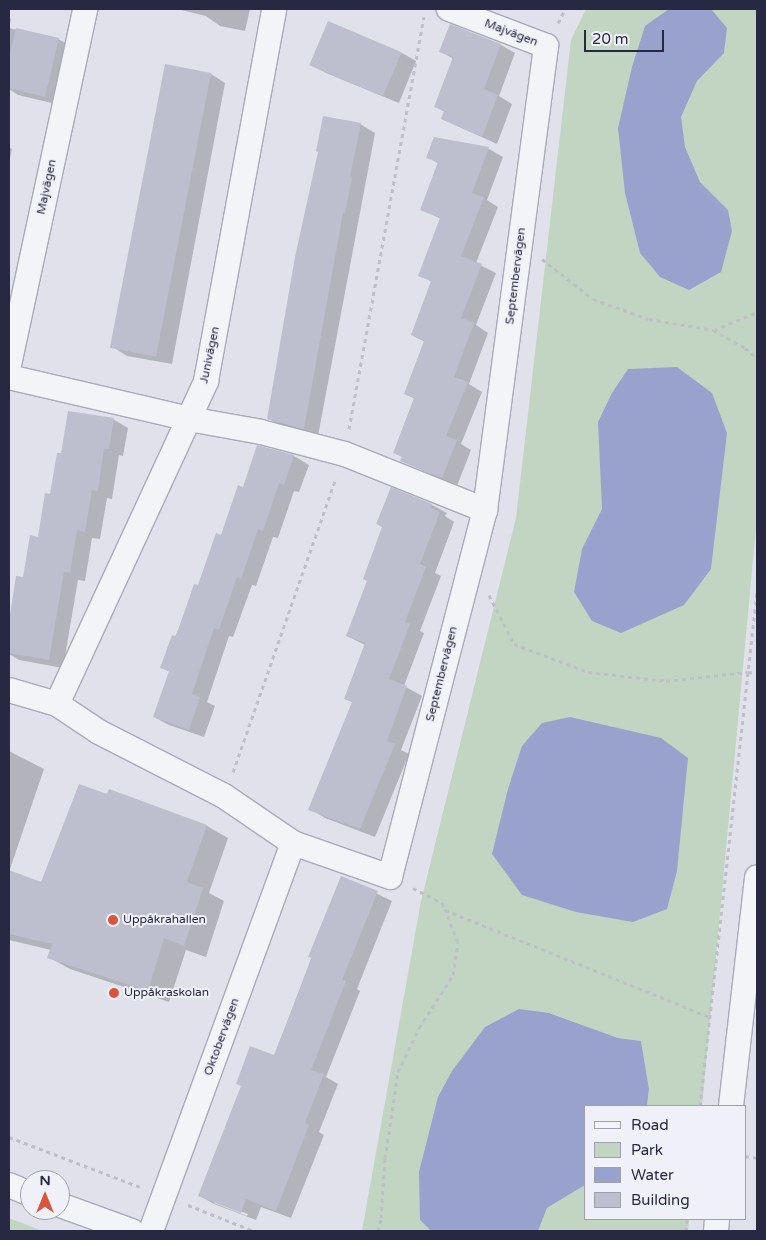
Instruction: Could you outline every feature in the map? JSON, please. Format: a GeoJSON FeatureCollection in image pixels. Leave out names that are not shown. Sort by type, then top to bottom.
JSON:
{"type":"FeatureCollection","features":[{"type":"Feature","properties":{"kind":"street","name":"Majvägen"},"geometry":{"type":"LineString","coordinates":[[9,365],[85,9]]}},
{"type":"Feature","properties":{"kind":"street","name":"Junivägen"},"geometry":{"type":"LineString","coordinates":[[57,704],[206,382],[274,9]]}},
{"type":"Feature","properties":{"kind":"street","name":"Majvägen"},"geometry":{"type":"LineString","coordinates":[[449,9],[546,46]]}},
{"type":"Feature","properties":{"kind":"street","name":"Septembervägen"},"geometry":{"type":"LineString","coordinates":[[390,877],[485,510],[546,46]]}},
{"type":"Feature","properties":{"kind":"street"},"geometry":{"type":"LineString","coordinates":[[9,377],[189,419],[262,432],[345,454],[485,510]]}},
{"type":"Feature","properties":{"kind":"street"},"geometry":{"type":"LineString","coordinates":[[9,690],[57,704],[99,732],[224,796],[293,843],[390,877]]}},
{"type":"Feature","properties":{"kind":"street","name":"Oktobervägen"},"geometry":{"type":"LineString","coordinates":[[151,1231],[293,843]]}},
{"type":"Feature","properties":{"kind":"street"},"geometry":{"type":"LineString","coordinates":[[730,1105],[757,877]]}},
{"type":"Feature","properties":{"kind":"street"},"geometry":{"type":"LineString","coordinates":[[70,1209],[132,1231]]}},
{"type":"Feature","properties":{"kind":"path"},"geometry":{"type":"LineString","coordinates":[[224,796],[345,454],[426,9]]}},
{"type":"Feature","properties":{"kind":"path"},"geometry":{"type":"LineString","coordinates":[[520,243],[562,273],[593,299],[649,319],[713,330],[746,348],[757,358]]}},
{"type":"Feature","properties":{"kind":"path"},"geometry":{"type":"LineString","coordinates":[[713,330],[757,312]]}},
{"type":"Feature","properties":{"kind":"path"},"geometry":{"type":"LineString","coordinates":[[471,560],[514,644],[588,672],[666,681],[748,672],[757,673]]}},
{"type":"Feature","properties":{"kind":"path"},"geometry":{"type":"LineString","coordinates":[[700,1105],[757,591]]}},
{"type":"Feature","properties":{"kind":"path"},"geometry":{"type":"LineString","coordinates":[[378,1231],[381,1218],[385,1158],[398,1072],[419,1028],[453,976],[458,942],[442,903],[390,877]]}},
{"type":"Feature","properties":{"kind":"path"},"geometry":{"type":"LineString","coordinates":[[445,910],[710,1018]]}},
{"type":"Feature","properties":{"kind":"path"},"geometry":{"type":"LineString","coordinates":[[9,1137],[254,1231]]}},
{"type":"Feature","properties":{"kind":"green space"},"geometry":{"type":"Polygon","coordinates":[[[586,9],[757,9],[757,517],[702,1105],[647,1105],[649,1089],[641,1041],[618,1038],[549,1013],[420,1220],[431,1231],[362,1231],[421,901],[516,518],[571,40],[586,9]]]}},
{"type":"Feature","properties":{"kind":"green space"},"geometry":{"type":"Polygon","coordinates":[[[584,1186],[584,1220],[689,1220],[688,1231],[538,1231],[547,1208],[584,1186]]]}},
{"type":"Feature","properties":{"kind":"green space"},"geometry":{"type":"Polygon","coordinates":[[[9,1218],[43,1231],[9,1231],[9,1218]]]}},
{"type":"Feature","properties":{"kind":"water"},"geometry":{"type":"Polygon","coordinates":[[[669,9],[711,9],[727,28],[724,53],[697,81],[681,117],[685,147],[700,182],[728,210],[732,231],[721,272],[689,290],[660,277],[640,253],[625,193],[618,128],[632,67],[645,26],[669,9]]]}},
{"type":"Feature","properties":{"kind":"water"},"geometry":{"type":"Polygon","coordinates":[[[677,367],[712,393],[727,433],[711,569],[684,605],[621,633],[592,621],[574,592],[582,549],[602,509],[598,422],[612,393],[628,369],[677,367]]]}},
{"type":"Feature","properties":{"kind":"water"},"geometry":{"type":"Polygon","coordinates":[[[570,717],[661,738],[688,758],[677,871],[667,909],[633,922],[576,912],[522,895],[492,854],[508,789],[522,746],[542,723],[570,717]]]}},
{"type":"Feature","properties":{"kind":"water"},"geometry":{"type":"Polygon","coordinates":[[[519,1009],[549,1013],[618,1038],[641,1041],[649,1089],[647,1105],[584,1105],[584,1186],[547,1208],[538,1231],[431,1231],[420,1220],[419,1172],[438,1097],[452,1071],[485,1027],[519,1009]]]}},
{"type":"Feature","properties":{"kind":"building"},"geometry":{"type":"Polygon","coordinates":[[[328,21],[402,52],[383,96],[309,65],[328,21]]]}},
{"type":"Feature","properties":{"kind":"building"},"geometry":{"type":"Polygon","coordinates":[[[450,24],[501,44],[484,89],[498,95],[482,137],[441,119],[444,111],[434,107],[453,57],[439,52],[450,24]]]}},
{"type":"Feature","properties":{"kind":"building"},"geometry":{"type":"Polygon","coordinates":[[[16,28],[59,38],[45,97],[9,88],[9,59],[16,28]]]}},
{"type":"Feature","properties":{"kind":"building"},"geometry":{"type":"Polygon","coordinates":[[[165,64],[211,73],[156,357],[110,348],[165,64]]]}},
{"type":"Feature","properties":{"kind":"building"},"geometry":{"type":"Polygon","coordinates":[[[323,116],[361,123],[304,429],[267,419],[295,257],[318,152],[316,151],[323,116]]]}},
{"type":"Feature","properties":{"kind":"building"},"geometry":{"type":"Polygon","coordinates":[[[434,137],[489,147],[472,193],[484,197],[461,256],[482,264],[461,318],[474,323],[454,377],[468,382],[446,436],[457,440],[442,478],[400,461],[402,457],[393,453],[414,398],[404,394],[424,341],[411,335],[431,281],[418,276],[440,218],[420,210],[438,162],[426,158],[434,137]]]}},
{"type":"Feature","properties":{"kind":"building"},"geometry":{"type":"Polygon","coordinates":[[[68,411],[114,418],[109,449],[104,448],[98,491],[92,490],[85,532],[77,530],[70,573],[64,572],[49,660],[9,653],[9,622],[16,576],[23,577],[30,535],[38,537],[45,493],[50,494],[57,453],[61,453],[68,411]]]}},
{"type":"Feature","properties":{"kind":"building"},"geometry":{"type":"Polygon","coordinates":[[[257,445],[294,455],[284,485],[279,483],[263,531],[258,529],[241,579],[237,577],[219,630],[214,628],[192,694],[200,697],[189,730],[153,717],[169,671],[160,668],[172,635],[176,636],[194,584],[198,585],[216,533],[221,535],[238,485],[243,487],[257,445]]]}},
{"type":"Feature","properties":{"kind":"building"},"geometry":{"type":"Polygon","coordinates":[[[391,487],[432,504],[431,508],[440,512],[420,564],[426,567],[405,622],[410,624],[389,679],[407,686],[387,741],[395,744],[360,829],[308,810],[352,702],[344,699],[365,643],[346,636],[367,581],[363,579],[382,527],[376,524],[391,487]]]}},
{"type":"Feature","properties":{"kind":"building","name":"Uppåkraskolan"},"geometry":{"type":"Polygon","coordinates":[[[79,784],[107,794],[109,789],[207,825],[187,882],[203,888],[184,946],[164,938],[148,991],[47,958],[52,944],[9,934],[9,870],[41,882],[79,784]]]}},
{"type":"Feature","properties":{"kind":"building"},"geometry":{"type":"Polygon","coordinates":[[[341,876],[378,891],[342,980],[346,981],[311,1070],[324,1074],[305,1123],[309,1125],[276,1211],[246,1199],[241,1213],[198,1196],[241,1086],[236,1084],[250,1046],[274,1055],[312,958],[308,957],[341,876]]]}},
{"type":"Feature","properties":{"kind":"place","name":"Uppåkrahallen"},"geometry":{"type":"Point","coordinates":[113,920]}},
{"type":"Feature","properties":{"kind":"place","name":"Uppåkraskolan"},"geometry":{"type":"Point","coordinates":[114,993]}}]}
